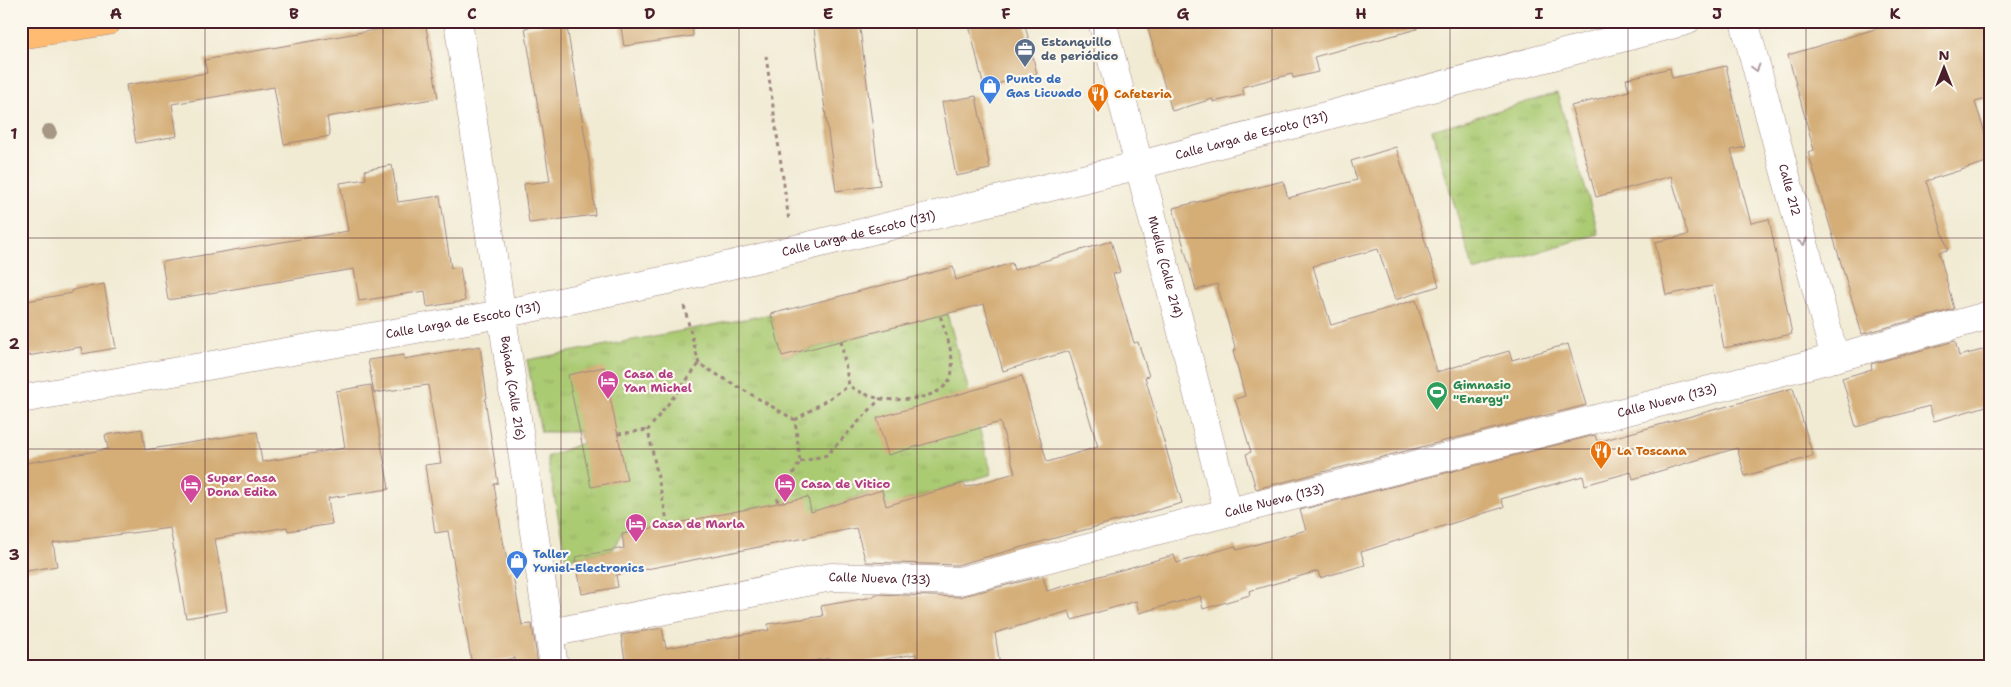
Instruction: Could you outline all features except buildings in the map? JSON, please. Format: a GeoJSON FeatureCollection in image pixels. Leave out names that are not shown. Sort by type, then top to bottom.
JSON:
{"type":"FeatureCollection","features":[{"type":"Feature","properties":{"kind":"highway"},"geometry":{"type":"LineString","coordinates":[[21,35],[108,21]]}},
{"type":"Feature","properties":{"kind":"street","name":"Bajada (Calle 216)"},"geometry":{"type":"LineString","coordinates":[[458,21],[554,666]]}},
{"type":"Feature","properties":{"kind":"street","name":"Muelle (Calle 214)"},"geometry":{"type":"LineString","coordinates":[[1102,21],[1228,512]]}},
{"type":"Feature","properties":{"kind":"street","name":"Calle Larga de Escoto (131)"},"geometry":{"type":"LineString","coordinates":[[21,399],[501,314],[677,278],[1140,166],[1686,21]]}},
{"type":"Feature","properties":{"kind":"street","name":"Calle 212"},"geometry":{"type":"LineString","coordinates":[[1744,21],[1835,358]]}},
{"type":"Feature","properties":{"kind":"street","name":"Calle Nueva (133)"},"geometry":{"type":"LineString","coordinates":[[550,633],[831,577],[959,581],[1835,358],[1990,315]]}},
{"type":"Feature","properties":{"kind":"path"},"geometry":{"type":"LineString","coordinates":[[766,56],[793,250]]}},
{"type":"Feature","properties":{"kind":"path"},"geometry":{"type":"LineString","coordinates":[[677,278],[700,364],[795,420]]}},
{"type":"Feature","properties":{"kind":"path"},"geometry":{"type":"LineString","coordinates":[[850,386],[881,398],[908,400],[931,394],[946,385],[951,376],[952,360],[940,315]]}},
{"type":"Feature","properties":{"kind":"path"},"geometry":{"type":"LineString","coordinates":[[841,341],[850,386]]}},
{"type":"Feature","properties":{"kind":"path"},"geometry":{"type":"LineString","coordinates":[[618,434],[648,430],[700,364]]}},
{"type":"Feature","properties":{"kind":"path"},"geometry":{"type":"LineString","coordinates":[[795,420],[850,386]]}},
{"type":"Feature","properties":{"kind":"path"},"geometry":{"type":"LineString","coordinates":[[800,462],[827,455],[881,398]]}},
{"type":"Feature","properties":{"kind":"path"},"geometry":{"type":"LineString","coordinates":[[775,504],[800,462],[795,420]]}},
{"type":"Feature","properties":{"kind":"path"},"geometry":{"type":"LineString","coordinates":[[648,430],[668,525]]}},
{"type":"Feature","properties":{"kind":"green space"},"geometry":{"type":"Polygon","coordinates":[[[1557,93],[1599,234],[1474,271],[1432,130],[1557,93]]]}},
{"type":"Feature","properties":{"kind":"green space"},"geometry":{"type":"Polygon","coordinates":[[[947,313],[992,474],[903,501],[889,516],[882,490],[848,500],[856,525],[675,524],[622,534],[612,550],[575,557],[567,563],[547,457],[582,443],[579,432],[541,432],[527,360],[771,314],[783,356],[947,313]]]}},
{"type":"Feature","properties":{"kind":"place","name":"Estanquillo de periódico"},"geometry":{"type":"Point","coordinates":[1025,68]}},
{"type":"Feature","properties":{"kind":"place","name":"Punto de Gas Licuado"},"geometry":{"type":"Point","coordinates":[990,105]}},
{"type":"Feature","properties":{"kind":"place","name":"Cafeteria"},"geometry":{"type":"Point","coordinates":[1098,113]}},
{"type":"Feature","properties":{"kind":"place","name":"Casa de Yan Michel"},"geometry":{"type":"Point","coordinates":[608,400]}},
{"type":"Feature","properties":{"kind":"place","name":"Gimnasio \"Energy\""},"geometry":{"type":"Point","coordinates":[1437,411]}},
{"type":"Feature","properties":{"kind":"place","name":"La Toscana"},"geometry":{"type":"Point","coordinates":[1601,470]}},
{"type":"Feature","properties":{"kind":"place","name":"Casa de Vitico"},"geometry":{"type":"Point","coordinates":[785,503]}},
{"type":"Feature","properties":{"kind":"place","name":"Super Casa Dona Edita"},"geometry":{"type":"Point","coordinates":[191,504]}},
{"type":"Feature","properties":{"kind":"place","name":"Casa de Marla"},"geometry":{"type":"Point","coordinates":[636,543]}},
{"type":"Feature","properties":{"kind":"place","name":"Taller Yuniel-Electronics"},"geometry":{"type":"Point","coordinates":[517,580]}}]}
